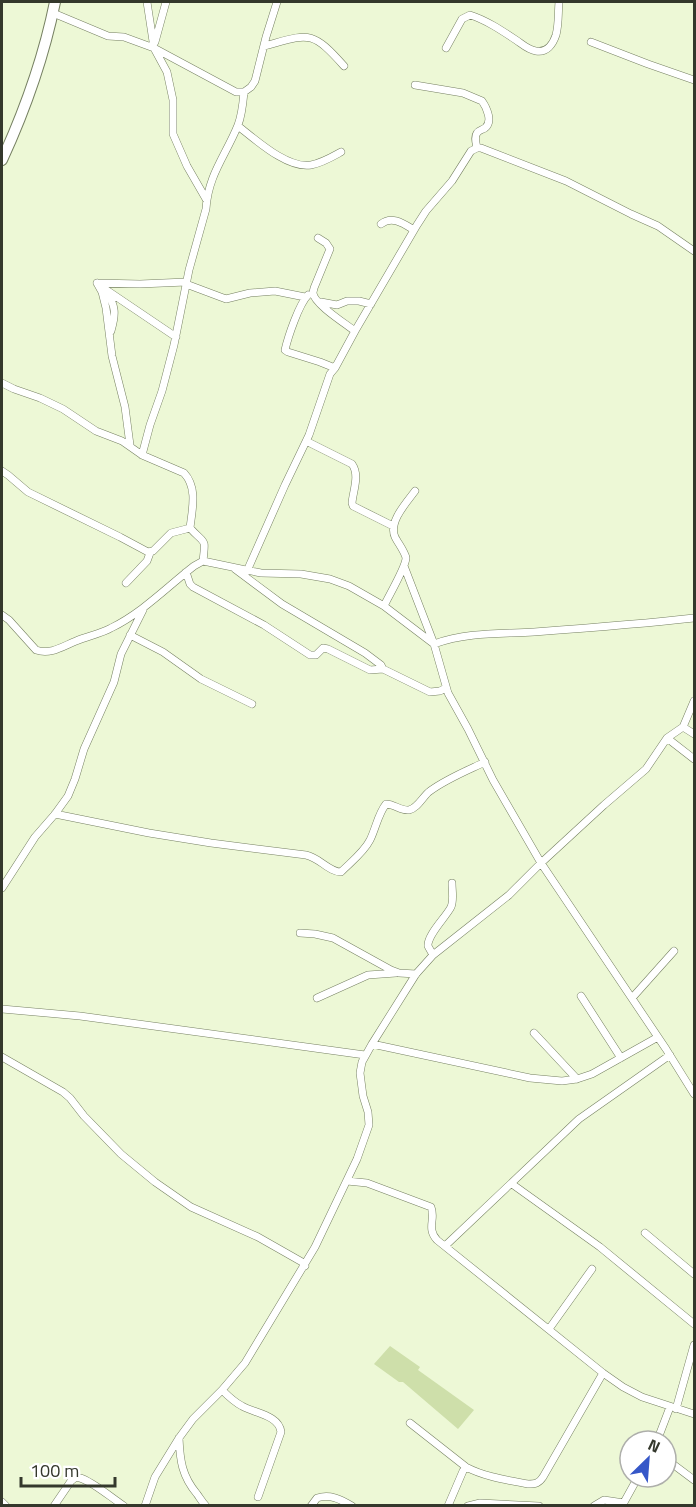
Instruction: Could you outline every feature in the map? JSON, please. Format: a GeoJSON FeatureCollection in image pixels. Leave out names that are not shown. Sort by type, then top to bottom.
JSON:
{"type":"FeatureCollection","features":[{"type":"Feature","properties":{"kind":"main road"},"geometry":{"type":"LineString","coordinates":[[2,160],[24,111],[46,42],[54,7]]}},
{"type":"Feature","properties":{"kind":"street"},"geometry":{"type":"LineString","coordinates":[[147,2],[154,48],[167,72],[173,100],[173,134],[206,199]]}},
{"type":"Feature","properties":{"kind":"street"},"geometry":{"type":"LineString","coordinates":[[154,48],[166,2]]}},
{"type":"Feature","properties":{"kind":"street"},"geometry":{"type":"LineString","coordinates":[[54,7],[108,36],[124,37],[154,48],[236,92],[244,92],[255,81],[277,2]]}},
{"type":"Feature","properties":{"kind":"street"},"geometry":{"type":"LineString","coordinates":[[446,48],[462,19],[470,15],[481,18],[528,48],[543,51],[550,47],[555,37],[559,2]]}},
{"type":"Feature","properties":{"kind":"street"},"geometry":{"type":"LineString","coordinates":[[264,46],[297,37],[313,38],[344,66]]}},
{"type":"Feature","properties":{"kind":"street"},"geometry":{"type":"LineString","coordinates":[[591,42],[694,80]]}},
{"type":"Feature","properties":{"kind":"street"},"geometry":{"type":"LineString","coordinates":[[415,85],[463,93],[482,101],[488,113],[489,124],[477,133],[475,137],[477,147]]}},
{"type":"Feature","properties":{"kind":"street"},"geometry":{"type":"LineString","coordinates":[[142,455],[176,337],[186,283],[206,209],[206,199],[215,170],[237,126],[244,92]]}},
{"type":"Feature","properties":{"kind":"street"},"geometry":{"type":"LineString","coordinates":[[237,126],[281,157],[298,164],[311,165],[341,152]]}},
{"type":"Feature","properties":{"kind":"street"},"geometry":{"type":"LineString","coordinates":[[247,570],[306,441],[330,374],[423,216],[452,181],[468,154],[477,147]]}},
{"type":"Feature","properties":{"kind":"street"},"geometry":{"type":"LineString","coordinates":[[477,147],[566,181],[658,226],[694,251]]}},
{"type":"Feature","properties":{"kind":"street"},"geometry":{"type":"LineString","coordinates":[[381,224],[393,220],[414,230]]}},
{"type":"Feature","properties":{"kind":"street"},"geometry":{"type":"LineString","coordinates":[[97,283],[186,283],[226,299],[261,291],[275,291],[305,297],[313,293],[330,249],[318,238]]}},
{"type":"Feature","properties":{"kind":"street"},"geometry":{"type":"LineString","coordinates":[[97,283],[106,308],[112,356],[125,407],[130,446]]}},
{"type":"Feature","properties":{"kind":"street"},"geometry":{"type":"LineString","coordinates":[[97,283],[176,337]]}},
{"type":"Feature","properties":{"kind":"street"},"geometry":{"type":"LineString","coordinates":[[313,293],[318,302],[355,331]]}},
{"type":"Feature","properties":{"kind":"street"},"geometry":{"type":"LineString","coordinates":[[305,297],[285,350],[334,368]]}},
{"type":"Feature","properties":{"kind":"street"},"geometry":{"type":"LineString","coordinates":[[318,302],[336,305],[347,301],[359,301],[371,304]]}},
{"type":"Feature","properties":{"kind":"street"},"geometry":{"type":"LineString","coordinates":[[2,383],[63,409],[96,431],[130,446],[142,455],[180,471],[189,478],[192,485],[190,528]]}},
{"type":"Feature","properties":{"kind":"street"},"geometry":{"type":"LineString","coordinates":[[306,441],[352,464],[355,467],[356,476],[353,506],[393,526]]}},
{"type":"Feature","properties":{"kind":"street"},"geometry":{"type":"LineString","coordinates":[[2,471],[28,492],[150,552]]}},
{"type":"Feature","properties":{"kind":"street"},"geometry":{"type":"LineString","coordinates":[[384,606],[406,558],[393,532],[393,526],[415,490]]}},
{"type":"Feature","properties":{"kind":"street"},"geometry":{"type":"LineString","coordinates":[[126,583],[147,561],[150,552],[171,533],[190,528]]}},
{"type":"Feature","properties":{"kind":"street"},"geometry":{"type":"LineString","coordinates":[[190,528],[205,545],[203,561]]}},
{"type":"Feature","properties":{"kind":"street"},"geometry":{"type":"LineString","coordinates":[[2,615],[36,650],[49,652],[103,632],[129,618],[203,561],[261,573],[318,576],[349,586],[384,606],[434,644]]}},
{"type":"Feature","properties":{"kind":"street"},"geometry":{"type":"LineString","coordinates":[[404,566],[434,644],[446,688],[493,780],[541,863],[694,1094]]}},
{"type":"Feature","properties":{"kind":"street"},"geometry":{"type":"LineString","coordinates":[[233,567],[282,604],[365,653],[381,664],[383,669]]}},
{"type":"Feature","properties":{"kind":"street"},"geometry":{"type":"LineString","coordinates":[[186,572],[193,587],[264,625],[310,655],[316,655],[325,648],[370,670],[383,669],[430,692],[446,688]]}},
{"type":"Feature","properties":{"kind":"street"},"geometry":{"type":"LineString","coordinates":[[2,888],[35,837],[69,796],[84,749],[114,681],[121,654],[145,607]]}},
{"type":"Feature","properties":{"kind":"street"},"geometry":{"type":"LineString","coordinates":[[434,644],[479,634],[637,625],[694,618]]}},
{"type":"Feature","properties":{"kind":"street"},"geometry":{"type":"LineString","coordinates":[[130,635],[163,652],[201,679],[252,704]]}},
{"type":"Feature","properties":{"kind":"street"},"geometry":{"type":"LineString","coordinates":[[145,1506],[155,1477],[178,1438],[222,1390],[254,1349],[305,1266],[357,1159],[369,1125],[360,1073],[362,1062],[416,974],[433,955],[509,894],[645,769],[667,738],[683,727],[694,701]]}},
{"type":"Feature","properties":{"kind":"street"},"geometry":{"type":"LineString","coordinates":[[683,727],[694,734]]}},
{"type":"Feature","properties":{"kind":"street"},"geometry":{"type":"LineString","coordinates":[[667,738],[694,759]]}},
{"type":"Feature","properties":{"kind":"street"},"geometry":{"type":"LineString","coordinates":[[56,814],[201,842],[306,855],[319,860],[334,872],[341,872],[370,841],[386,804],[411,809],[433,789],[485,762]]}},
{"type":"Feature","properties":{"kind":"street"},"geometry":{"type":"LineString","coordinates":[[433,955],[428,942],[451,908],[452,883]]}},
{"type":"Feature","properties":{"kind":"street"},"geometry":{"type":"LineString","coordinates":[[300,933],[333,938],[399,973]]}},
{"type":"Feature","properties":{"kind":"street"},"geometry":{"type":"LineString","coordinates":[[632,998],[675,951]]}},
{"type":"Feature","properties":{"kind":"street"},"geometry":{"type":"LineString","coordinates":[[317,998],[368,975],[416,974]]}},
{"type":"Feature","properties":{"kind":"street"},"geometry":{"type":"LineString","coordinates":[[581,996],[621,1058]]}},
{"type":"Feature","properties":{"kind":"street"},"geometry":{"type":"LineString","coordinates":[[2,1009],[80,1016],[366,1055]]}},
{"type":"Feature","properties":{"kind":"street"},"geometry":{"type":"LineString","coordinates":[[534,1033],[577,1079]]}},
{"type":"Feature","properties":{"kind":"street"},"geometry":{"type":"LineString","coordinates":[[372,1044],[530,1078],[562,1081],[592,1074],[658,1037]]}},
{"type":"Feature","properties":{"kind":"street"},"geometry":{"type":"LineString","coordinates":[[445,1246],[579,1119],[670,1055]]}},
{"type":"Feature","properties":{"kind":"street"},"geometry":{"type":"LineString","coordinates":[[2,1057],[63,1092],[129,1162],[191,1207],[258,1237],[302,1262],[305,1266]]}},
{"type":"Feature","properties":{"kind":"street"},"geometry":{"type":"LineString","coordinates":[[347,1181],[367,1183],[431,1207],[433,1211],[432,1233],[445,1246],[603,1373],[632,1393],[694,1414]]}},
{"type":"Feature","properties":{"kind":"street"},"geometry":{"type":"LineString","coordinates":[[512,1184],[600,1247],[694,1324]]}},
{"type":"Feature","properties":{"kind":"street"},"geometry":{"type":"LineString","coordinates":[[645,1233],[694,1274]]}},
{"type":"Feature","properties":{"kind":"street"},"geometry":{"type":"LineString","coordinates":[[549,1329],[592,1269]]}},
{"type":"Feature","properties":{"kind":"street"},"geometry":{"type":"LineString","coordinates":[[663,1429],[692,1363],[694,1345]]}},
{"type":"Feature","properties":{"kind":"street"},"geometry":{"type":"LineString","coordinates":[[410,1423],[466,1467],[485,1475],[535,1484],[539,1482],[603,1373]]}},
{"type":"Feature","properties":{"kind":"street"},"geometry":{"type":"LineString","coordinates":[[222,1390],[239,1405],[274,1420],[281,1427],[258,1497]]}},
{"type":"Feature","properties":{"kind":"street"},"geometry":{"type":"LineString","coordinates":[[178,1438],[183,1471],[189,1485],[206,1506]]}},
{"type":"Feature","properties":{"kind":"street"},"geometry":{"type":"LineString","coordinates":[[448,1506],[466,1467]]}},
{"type":"Feature","properties":{"kind":"street"},"geometry":{"type":"LineString","coordinates":[[678,1468],[694,1480]]}},
{"type":"Feature","properties":{"kind":"street"},"geometry":{"type":"LineString","coordinates":[[54,1506],[75,1478],[90,1483],[124,1506]]}},
{"type":"Feature","properties":{"kind":"street"},"geometry":{"type":"LineString","coordinates":[[594,1506],[604,1500],[623,1504],[631,1489]]}},
{"type":"Feature","properties":{"kind":"street"},"geometry":{"type":"LineString","coordinates":[[311,1506],[316,1498],[327,1496],[340,1498],[352,1506]]}},
{"type":"Feature","properties":{"kind":"street"},"geometry":{"type":"LineString","coordinates":[[2,1502],[6,1506]]}},
{"type":"Feature","properties":{"kind":"street"},"geometry":{"type":"LineString","coordinates":[[468,1506],[480,1503],[539,1506]]}},
{"type":"Feature","properties":{"kind":"green space"},"geometry":{"type":"Polygon","coordinates":[[[390,1346],[420,1367],[418,1370],[474,1410],[458,1429],[403,1382],[399,1382],[374,1364],[390,1346]]]}}]}
